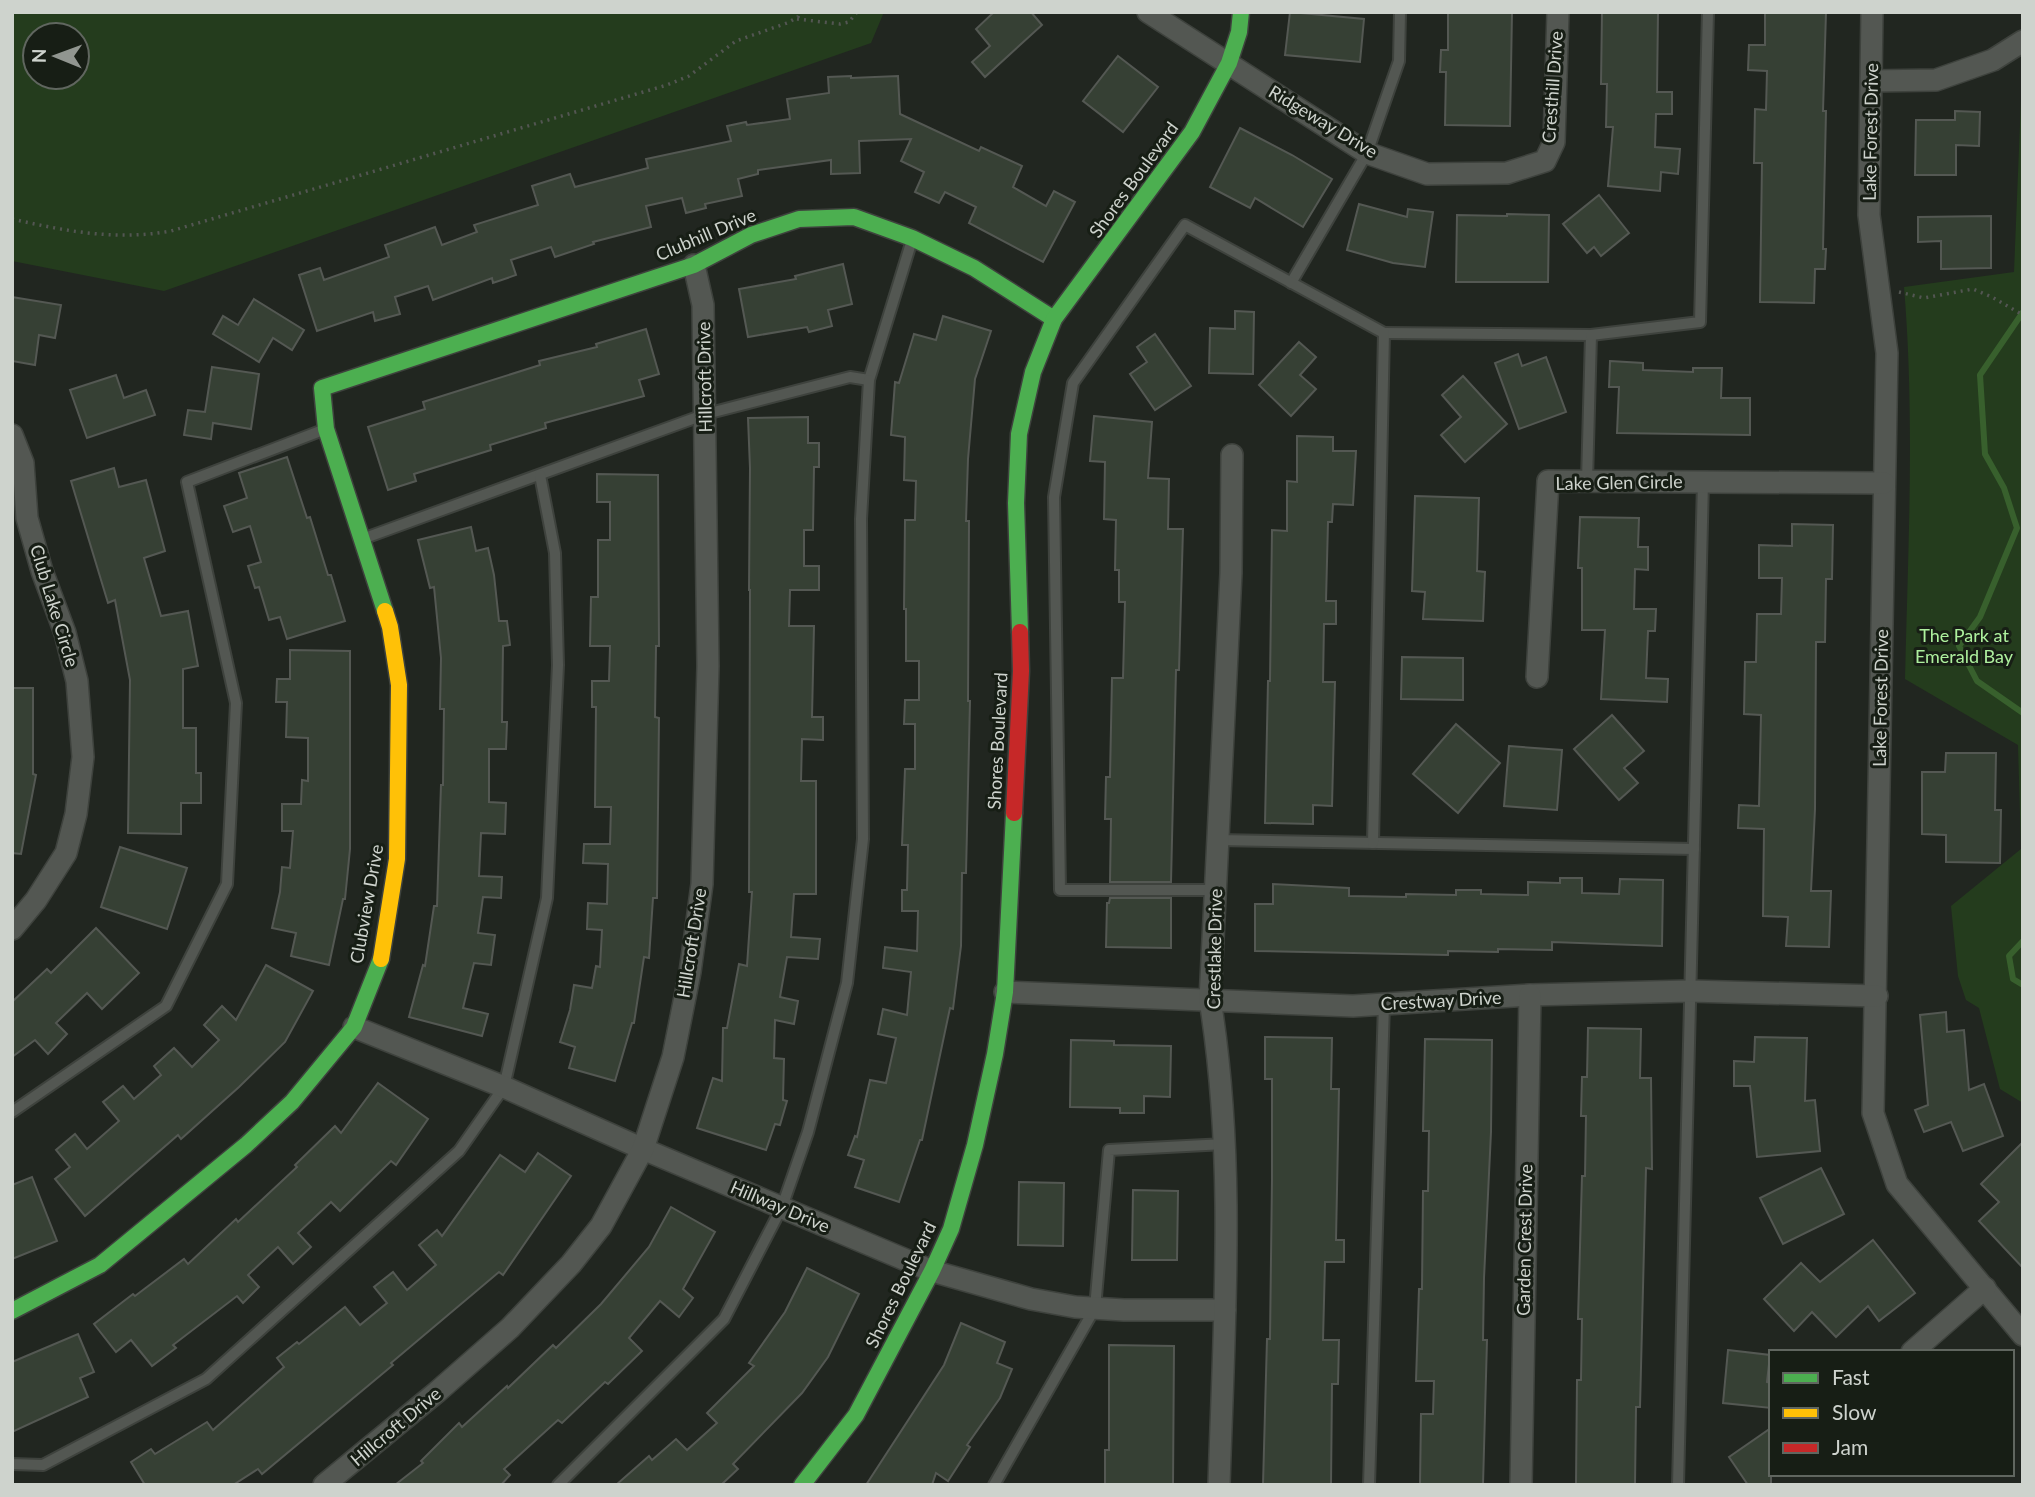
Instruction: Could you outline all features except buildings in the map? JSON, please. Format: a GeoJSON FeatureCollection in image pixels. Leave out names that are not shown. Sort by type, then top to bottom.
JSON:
{"type":"FeatureCollection","features":[{"type":"Feature","properties":{"kind":"street","name":"Ridgeway Drive"},"geometry":{"type":"LineString","coordinates":[[1148,12],[1367,153],[1427,174],[1507,173],[1545,161]]}},
{"type":"Feature","properties":{"kind":"street","name":"Shores Boulevard"},"geometry":{"type":"LineString","coordinates":[[802,1485],[856,1415],[932,1271],[951,1229],[975,1145],[995,1054],[1005,992],[1021,671],[1016,503],[1019,434],[1033,372],[1054,319],[1192,132],[1229,63],[1239,32],[1241,12]]}},
{"type":"Feature","properties":{"kind":"street","name":"Cresthill Drive"},"geometry":{"type":"LineString","coordinates":[[1545,161],[1554,142],[1558,12]]}},
{"type":"Feature","properties":{"kind":"street","name":"Lake Forest Drive"},"geometry":{"type":"LineString","coordinates":[[1872,12],[1869,215],[1887,353],[1873,1113],[1897,1184],[2023,1335]]}},
{"type":"Feature","properties":{"kind":"street"},"geometry":{"type":"LineString","coordinates":[[1872,81],[1936,80],[1993,60],[2023,41]]}},
{"type":"Feature","properties":{"kind":"street","name":"Clubhill Drive"},"geometry":{"type":"LineString","coordinates":[[322,388],[694,265],[751,235],[799,219],[854,216],[912,238],[974,268],[1054,319]]}},
{"type":"Feature","properties":{"kind":"street","name":"Hillcroft Drive"},"geometry":{"type":"LineString","coordinates":[[324,1485],[510,1328],[571,1264],[601,1226],[643,1149],[673,1057],[690,971],[702,884],[708,666],[703,305],[694,265]]}},
{"type":"Feature","properties":{"kind":"street","name":"Clubview Drive"},"geometry":{"type":"LineString","coordinates":[[12,1311],[100,1265],[246,1145],[292,1102],[354,1027],[381,960],[397,859],[399,685],[390,627],[326,429],[322,388]]}},
{"type":"Feature","properties":{"kind":"street","name":"Club Lake Circle"},"geometry":{"type":"LineString","coordinates":[[12,435],[23,463],[27,518],[42,571],[65,633],[77,681],[83,757],[76,814],[66,853],[36,900],[12,929]]}},
{"type":"Feature","properties":{"kind":"street","name":"Crestlake Drive"},"geometry":{"type":"LineString","coordinates":[[1219,1485],[1225,1310],[1225,1144],[1216,1034],[1210,1000],[1231,573],[1232,455]]}},
{"type":"Feature","properties":{"kind":"street","name":"Lake Glen Circle"},"geometry":{"type":"LineString","coordinates":[[1537,677],[1548,481],[1884,483]]}},
{"type":"Feature","properties":{"kind":"street","name":"Crestway Drive"},"geometry":{"type":"LineString","coordinates":[[1005,992],[1353,1006],[1530,995],[1690,991],[1877,996]]}},
{"type":"Feature","properties":{"kind":"street","name":"Garden Crest Drive"},"geometry":{"type":"LineString","coordinates":[[1521,1485],[1530,995]]}},
{"type":"Feature","properties":{"kind":"street","name":"Hillway Drive"},"geometry":{"type":"LineString","coordinates":[[354,1027],[504,1087],[932,1271],[1031,1298],[1095,1308],[1225,1310]]}},
{"type":"Feature","properties":{"kind":"street"},"geometry":{"type":"LineString","coordinates":[[1914,1350],[1985,1288]]}},
{"type":"Feature","properties":{"kind":"lane"},"geometry":{"type":"LineString","coordinates":[[1291,283],[1367,153],[1399,61],[1401,12]]}},
{"type":"Feature","properties":{"kind":"lane"},"geometry":{"type":"LineString","coordinates":[[1216,890],[1060,890],[1054,497],[1073,383],[1185,225],[1384,333],[1591,335],[1700,322],[1708,12]]}},
{"type":"Feature","properties":{"kind":"lane"},"geometry":{"type":"LineString","coordinates":[[558,1485],[724,1320],[782,1207],[808,1132],[847,984],[863,839],[861,519],[869,380],[912,238]]}},
{"type":"Feature","properties":{"kind":"lane"},"geometry":{"type":"LineString","coordinates":[[1373,843],[1384,333]]}},
{"type":"Feature","properties":{"kind":"lane"},"geometry":{"type":"LineString","coordinates":[[1587,481],[1591,335]]}},
{"type":"Feature","properties":{"kind":"lane"},"geometry":{"type":"LineString","coordinates":[[363,539],[706,414],[850,377],[869,380]]}},
{"type":"Feature","properties":{"kind":"lane"},"geometry":{"type":"LineString","coordinates":[[12,1112],[166,1006],[227,884],[236,703],[187,482],[326,429]]}},
{"type":"Feature","properties":{"kind":"lane"},"geometry":{"type":"LineString","coordinates":[[12,1464],[43,1465],[206,1379],[459,1152],[504,1087],[547,898],[558,665],[555,553],[540,475]]}},
{"type":"Feature","properties":{"kind":"lane"},"geometry":{"type":"LineString","coordinates":[[1678,1485],[1703,482]]}},
{"type":"Feature","properties":{"kind":"lane"},"geometry":{"type":"LineString","coordinates":[[1218,840],[1694,849]]}},
{"type":"Feature","properties":{"kind":"lane"},"geometry":{"type":"LineString","coordinates":[[1369,1485],[1384,1004]]}},
{"type":"Feature","properties":{"kind":"lane"},"geometry":{"type":"LineString","coordinates":[[994,1485],[1095,1308],[1109,1150],[1225,1144]]}},
{"type":"Feature","properties":{"kind":"path"},"geometry":{"type":"LineString","coordinates":[[795,18],[800,12]]}},
{"type":"Feature","properties":{"kind":"path"},"geometry":{"type":"LineString","coordinates":[[12,219],[108,236],[171,231],[667,85],[689,76],[736,41],[795,18],[840,24],[849,22],[857,12]]}},
{"type":"Feature","properties":{"kind":"path"},"geometry":{"type":"LineString","coordinates":[[1897,291],[1924,298],[1973,289],[2023,315]]}},
{"type":"Feature","properties":{"kind":"green space"},"geometry":{"type":"Polygon","coordinates":[[[12,12],[884,12],[871,43],[164,291],[12,261],[12,12]]]}},
{"type":"Feature","properties":{"kind":"green space","name":"The Park at Emerald Bay"},"geometry":{"type":"Polygon","coordinates":[[[2022,75],[2023,1103],[2000,1089],[1979,1008],[1966,1000],[1958,976],[1951,906],[2021,849],[2018,745],[1905,679],[1910,434],[1904,287],[2014,272],[2022,75]]]}},
{"type":"Feature","properties":{"kind":"waterway"},"geometry":{"type":"LineString","coordinates":[[2023,312],[1980,375],[1985,454],[2004,488],[2017,528],[1980,617],[1959,646],[1977,681],[2023,713]]}},
{"type":"Feature","properties":{"kind":"waterway"},"geometry":{"type":"LineString","coordinates":[[2023,941],[2009,956],[2013,979],[2023,985]]}},
{"type":"Feature","properties":{"kind":"traffic: fast"},"geometry":{"type":"LineString","coordinates":[[1020,632],[1016,503],[1019,434],[1033,372],[1054,319],[1192,132],[1229,63],[1239,32],[1241,12]]}},
{"type":"Feature","properties":{"kind":"traffic: fast"},"geometry":{"type":"LineString","coordinates":[[385,611],[326,429],[322,388],[694,265],[751,235],[799,219],[854,217],[912,238],[974,268],[1054,319]]}},
{"type":"Feature","properties":{"kind":"traffic: fast"},"geometry":{"type":"LineString","coordinates":[[802,1485],[856,1415],[932,1271],[951,1229],[975,1145],[995,1054],[1005,992],[1014,813]]}},
{"type":"Feature","properties":{"kind":"traffic: fast"},"geometry":{"type":"LineString","coordinates":[[12,1311],[100,1265],[246,1145],[292,1102],[354,1027],[381,959]]}},
{"type":"Feature","properties":{"kind":"traffic: slow"},"geometry":{"type":"LineString","coordinates":[[381,959],[397,859],[399,685],[385,611]]}},
{"type":"Feature","properties":{"kind":"traffic: jam"},"geometry":{"type":"LineString","coordinates":[[1014,813],[1021,671],[1020,632]]}}]}
